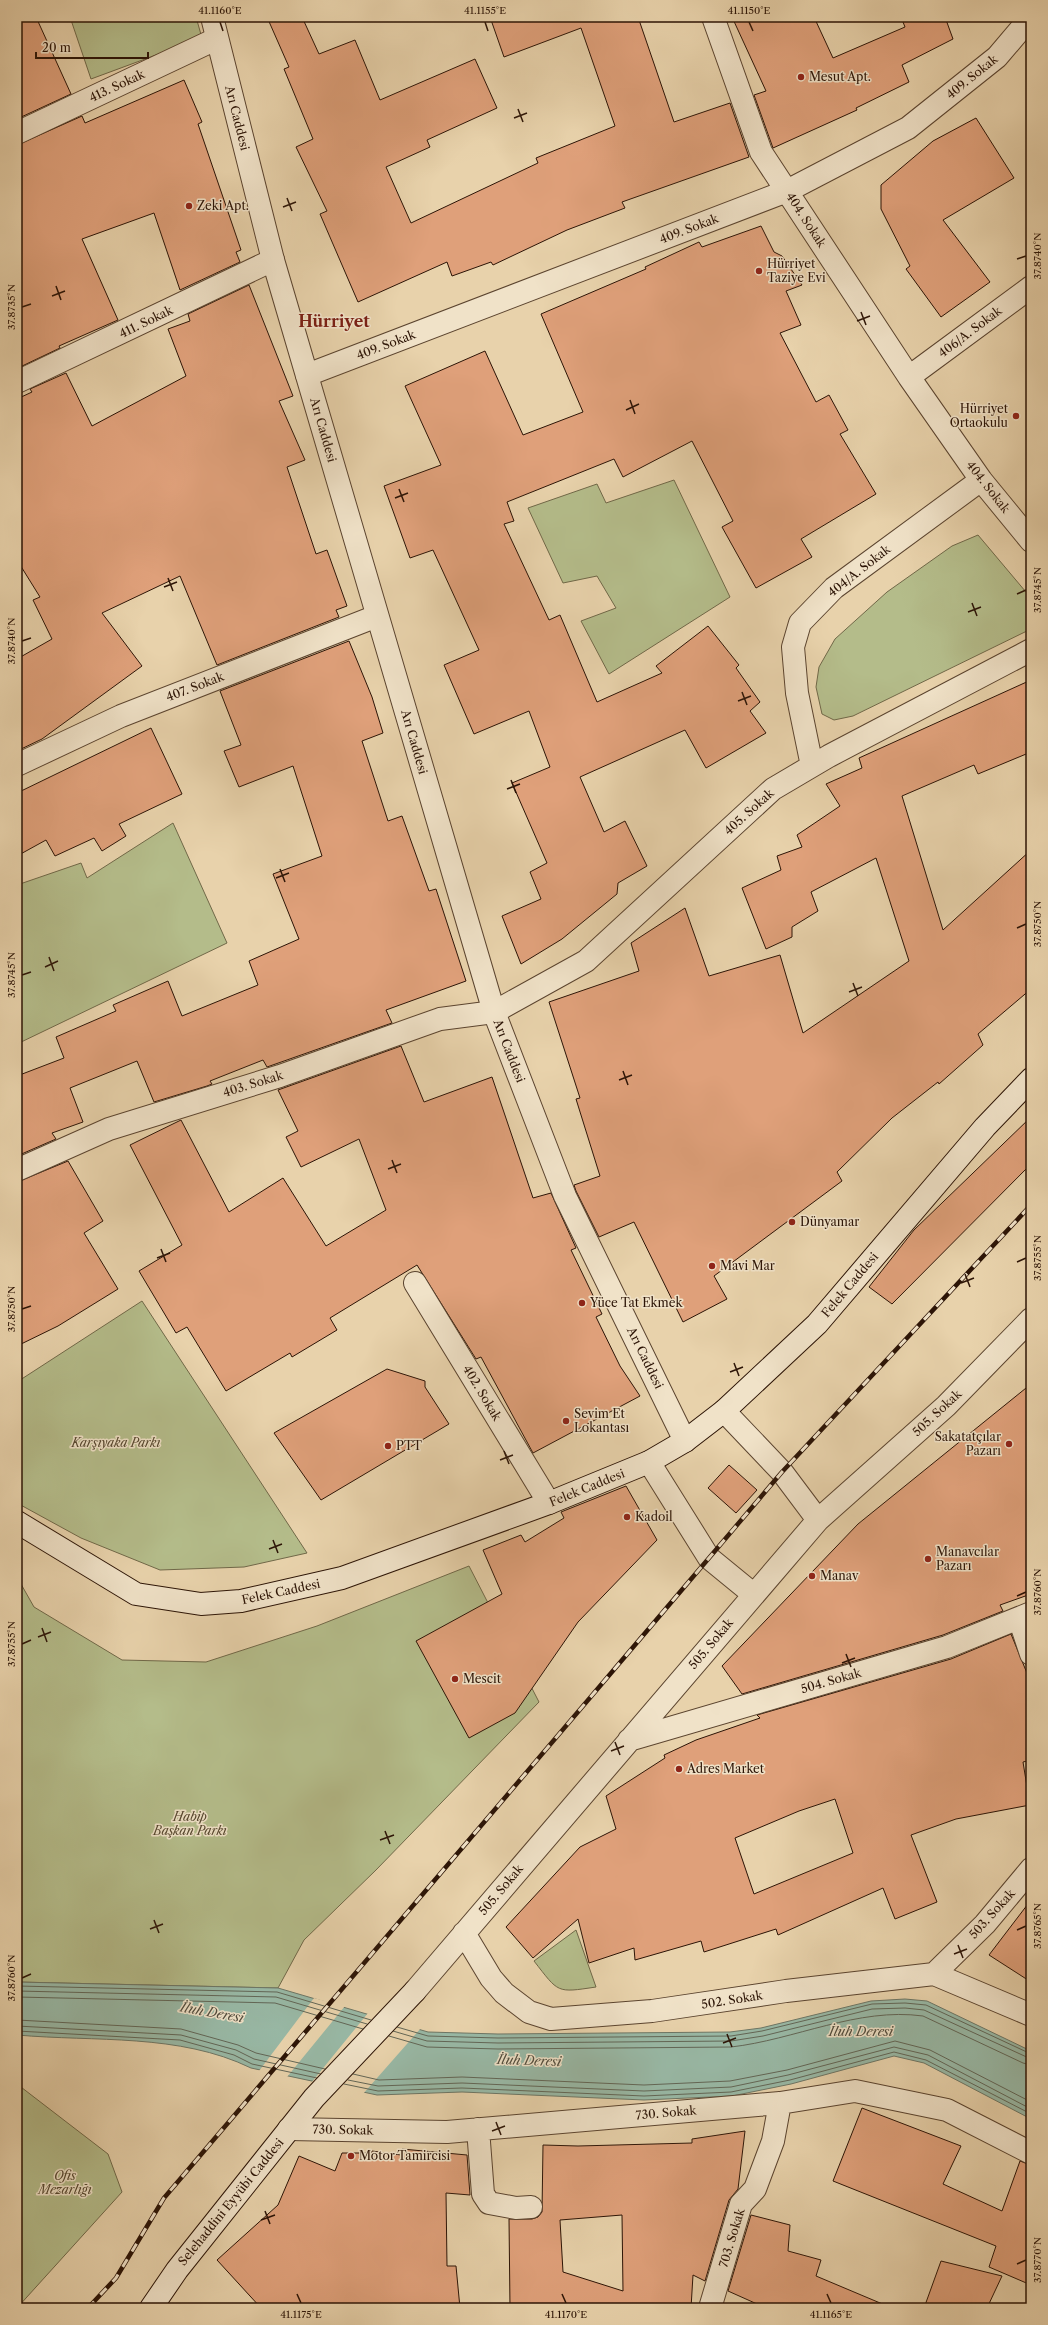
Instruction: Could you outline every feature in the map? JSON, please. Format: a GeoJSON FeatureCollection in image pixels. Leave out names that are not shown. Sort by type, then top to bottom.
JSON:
{"type":"FeatureCollection","features":[{"type":"Feature","properties":{"kind":"street","name":"Arı Caddesi"},"geometry":{"type":"LineString","coordinates":[[212,17],[216,40],[273,260],[494,1012],[565,1196],[685,1441]]}},
{"type":"Feature","properties":{"kind":"street","name":"404. Sokak"},"geometry":{"type":"LineString","coordinates":[[713,17],[761,152],[909,377],[981,480],[1031,541]]}},
{"type":"Feature","properties":{"kind":"street","name":"409. Sokak"},"geometry":{"type":"LineString","coordinates":[[308,375],[787,191],[908,128],[997,57],[1031,17]]}},
{"type":"Feature","properties":{"kind":"street","name":"413. Sokak"},"geometry":{"type":"LineString","coordinates":[[17,133],[216,40]]}},
{"type":"Feature","properties":{"kind":"street","name":"411. Sokak"},"geometry":{"type":"LineString","coordinates":[[17,382],[273,260]]}},
{"type":"Feature","properties":{"kind":"street","name":"406/A. Sokak"},"geometry":{"type":"LineString","coordinates":[[909,377],[1031,286]]}},
{"type":"Feature","properties":{"kind":"street","name":"404/A. Sokak"},"geometry":{"type":"LineString","coordinates":[[812,766],[797,693],[793,647],[800,623],[834,588],[981,480]]}},
{"type":"Feature","properties":{"kind":"street","name":"407. Sokak"},"geometry":{"type":"LineString","coordinates":[[17,765],[121,716],[377,616]]}},
{"type":"Feature","properties":{"kind":"street","name":"405. Sokak"},"geometry":{"type":"LineString","coordinates":[[494,1012],[586,961],[773,789],[812,766],[1031,650]]}},
{"type":"Feature","properties":{"kind":"street","name":"403. Sokak"},"geometry":{"type":"LineString","coordinates":[[17,1170],[109,1129],[280,1076],[440,1019],[494,1012]]}},
{"type":"Feature","properties":{"kind":"street","name":"Felek Caddesi"},"geometry":{"type":"LineString","coordinates":[[17,1522],[136,1594],[201,1604],[241,1601],[342,1578],[549,1503],[649,1462],[685,1441],[724,1411],[817,1324],[985,1127],[1031,1079]]}},
{"type":"Feature","properties":{"kind":"street","name":"402. Sokak"},"geometry":{"type":"LineString","coordinates":[[415,1283],[549,1503]]}},
{"type":"Feature","properties":{"kind":"street","name":"505. Sokak"},"geometry":{"type":"LineString","coordinates":[[415,1991],[753,1594],[818,1520],[946,1406],[1031,1319]]}},
{"type":"Feature","properties":{"kind":"street"},"geometry":{"type":"LineString","coordinates":[[724,1411],[782,1472],[818,1520]]}},
{"type":"Feature","properties":{"kind":"street"},"geometry":{"type":"LineString","coordinates":[[649,1462],[709,1558],[753,1594]]}},
{"type":"Feature","properties":{"kind":"street"},"geometry":{"type":"LineString","coordinates":[[1025,1616],[1031,1654]]}},
{"type":"Feature","properties":{"kind":"street","name":"504. Sokak"},"geometry":{"type":"LineString","coordinates":[[629,1740],[947,1647],[1025,1616]]}},
{"type":"Feature","properties":{"kind":"street","name":"503. Sokak"},"geometry":{"type":"LineString","coordinates":[[934,1974],[985,1924],[1031,1869]]}},
{"type":"Feature","properties":{"kind":"street","name":"502. Sokak"},"geometry":{"type":"LineString","coordinates":[[464,1933],[491,1978],[504,1993],[529,2012],[552,2019],[660,2010],[786,1991],[934,1974],[1031,2014]]}},
{"type":"Feature","properties":{"kind":"street","name":"Selehaddini Eyyübi Caddesi"},"geometry":{"type":"LineString","coordinates":[[151,2308],[177,2270],[314,2098],[415,1991]]}},
{"type":"Feature","properties":{"kind":"street","name":"730. Sokak"},"geometry":{"type":"LineString","coordinates":[[289,2129],[447,2132],[780,2103],[855,2092],[947,2110],[1031,2153]]}},
{"type":"Feature","properties":{"kind":"street","name":"703. Sokak"},"geometry":{"type":"LineString","coordinates":[[710,2308],[741,2204],[755,2189],[773,2141],[780,2103]]}},
{"type":"Feature","properties":{"kind":"street"},"geometry":{"type":"LineString","coordinates":[[478,2129],[483,2194],[489,2203],[516,2208],[531,2207]]}},
{"type":"Feature","properties":{"kind":"green space"},"geometry":{"type":"Polygon","coordinates":[[[70,17],[196,17],[202,38],[91,79],[70,17]]]}},
{"type":"Feature","properties":{"kind":"green space"},"geometry":{"type":"Polygon","coordinates":[[[674,480],[730,597],[609,674],[581,621],[616,608],[597,576],[563,583],[528,508],[597,484],[606,503],[674,480]]]}},
{"type":"Feature","properties":{"kind":"green space"},"geometry":{"type":"Polygon","coordinates":[[[978,535],[1031,598],[1031,629],[853,716],[834,720],[822,714],[816,687],[819,667],[835,639],[887,592],[952,546],[978,535]]]}},
{"type":"Feature","properties":{"kind":"green space"},"geometry":{"type":"Polygon","coordinates":[[[173,823],[227,943],[17,1044],[17,958],[21,956],[17,949],[17,885],[81,863],[87,878],[173,823]]]}},
{"type":"Feature","properties":{"kind":"green space","name":"Karşıyaka Parkı"},"geometry":{"type":"Polygon","coordinates":[[[142,1301],[307,1553],[244,1567],[160,1570],[81,1538],[17,1503],[17,1382],[142,1301]]]}},
{"type":"Feature","properties":{"kind":"green space","name":"Habip Başkan Parkı"},"geometry":{"type":"Polygon","coordinates":[[[469,1566],[539,1702],[376,1870],[304,1940],[278,1988],[17,1982],[17,1577],[34,1607],[122,1660],[206,1662],[317,1626],[469,1566]]]}},
{"type":"Feature","properties":{"kind":"green space"},"geometry":{"type":"Polygon","coordinates":[[[576,1930],[596,1987],[565,1990],[554,1985],[534,1961],[576,1930]]]}},
{"type":"Feature","properties":{"kind":"green space","name":"Ofis Mezarlığı"},"geometry":{"type":"Polygon","coordinates":[[[17,2084],[108,2154],[122,2192],[17,2308],[17,2084]]]}},
{"type":"Feature","properties":{"kind":"water","name":"İluh Deresi"},"geometry":{"type":"Polygon","coordinates":[[[17,1982],[278,1988],[428,2032],[498,2034],[730,2032],[761,2028],[871,2001],[905,1999],[927,2001],[1031,2051],[1031,2119],[924,2063],[894,2056],[791,2084],[732,2096],[644,2100],[462,2092],[377,2095],[251,2068],[223,2057],[195,2049],[166,2044],[106,2039],[17,2035],[17,1982]]]}},
{"type":"Feature","properties":{"kind":"pier"},"geometry":{"type":"Polygon","coordinates":[[[314,1998],[345,2006],[287,2077],[259,2071],[314,1998]]]}},
{"type":"Feature","properties":{"kind":"pier"},"geometry":{"type":"Polygon","coordinates":[[[368,2013],[421,2028],[363,2094],[311,2083],[368,2013]]]}},
{"type":"Feature","properties":{"kind":"building"},"geometry":{"type":"Polygon","coordinates":[[[17,17],[36,17],[71,94],[17,119],[17,17]]]}},
{"type":"Feature","properties":{"kind":"building"},"geometry":{"type":"Polygon","coordinates":[[[267,17],[302,17],[319,54],[355,40],[380,100],[475,59],[497,108],[427,140],[430,147],[386,167],[411,223],[538,163],[536,158],[615,126],[581,28],[504,57],[490,17],[638,17],[674,122],[730,103],[749,157],[622,202],[625,208],[567,230],[493,265],[491,262],[452,276],[447,262],[358,302],[320,214],[327,211],[296,147],[313,139],[284,69],[289,67],[267,17]]]}},
{"type":"Feature","properties":{"kind":"building"},"geometry":{"type":"Polygon","coordinates":[[[732,17],[814,17],[833,58],[905,27],[901,17],[945,17],[953,39],[902,65],[909,82],[856,108],[857,110],[773,148],[754,95],[766,91],[732,17]]]}},
{"type":"Feature","properties":{"kind":"building"},"geometry":{"type":"Polygon","coordinates":[[[184,80],[202,122],[198,124],[241,250],[236,252],[240,262],[180,290],[154,213],[82,239],[118,320],[59,346],[60,348],[20,367],[17,361],[17,145],[82,116],[85,123],[184,80]]]}},
{"type":"Feature","properties":{"kind":"building"},"geometry":{"type":"Polygon","coordinates":[[[976,118],[1014,178],[943,220],[990,282],[941,317],[906,269],[910,266],[881,209],[881,185],[933,141],[976,118]]]}},
{"type":"Feature","properties":{"kind":"building"},"geometry":{"type":"Polygon","coordinates":[[[761,226],[774,252],[782,256],[802,285],[786,291],[801,325],[780,333],[816,402],[829,395],[848,430],[840,434],[876,494],[801,539],[812,557],[756,588],[722,527],[733,521],[692,441],[623,477],[614,459],[507,502],[514,521],[504,524],[549,620],[560,615],[597,702],[662,673],[656,666],[708,626],[739,665],[736,668],[760,702],[750,711],[766,733],[706,768],[685,730],[580,777],[604,832],[625,821],[647,866],[618,883],[617,894],[562,939],[521,964],[502,916],[541,899],[530,872],[547,863],[512,783],[550,767],[529,711],[474,734],[444,665],[479,650],[433,550],[410,558],[384,486],[441,465],[405,386],[485,351],[523,435],[583,412],[541,314],[646,269],[645,267],[699,242],[702,247],[761,226]]]}},
{"type":"Feature","properties":{"kind":"building"},"geometry":{"type":"Polygon","coordinates":[[[249,285],[293,396],[279,401],[305,460],[287,467],[316,554],[327,550],[347,606],[336,610],[339,617],[217,665],[180,576],[102,613],[142,666],[42,739],[17,751],[17,659],[52,639],[33,600],[40,597],[17,560],[17,399],[32,392],[30,389],[66,373],[92,426],[186,376],[168,329],[190,321],[188,314],[249,285]]]}},
{"type":"Feature","properties":{"kind":"building"},"geometry":{"type":"Polygon","coordinates":[[[349,641],[372,697],[383,733],[362,741],[388,821],[402,816],[429,891],[436,889],[466,981],[386,1010],[392,1023],[267,1067],[263,1060],[210,1081],[212,1084],[207,1086],[154,1102],[137,1061],[70,1088],[83,1122],[52,1133],[56,1139],[17,1156],[17,1076],[64,1058],[56,1037],[116,1011],[113,1005],[168,981],[182,1016],[258,985],[249,961],[299,939],[273,874],[322,856],[293,766],[239,787],[224,751],[241,745],[220,691],[349,641]]]}},
{"type":"Feature","properties":{"kind":"building"},"geometry":{"type":"Polygon","coordinates":[[[1031,680],[1031,752],[978,774],[974,765],[902,796],[943,930],[1031,850],[1031,989],[978,1034],[983,1045],[939,1084],[938,1082],[892,1118],[837,1172],[842,1181],[714,1276],[727,1299],[683,1322],[634,1222],[599,1237],[576,1191],[574,1185],[600,1176],[576,1099],[580,1098],[549,1002],[639,971],[631,943],[685,908],[709,976],[780,955],[803,1033],[909,961],[876,858],[811,892],[818,911],[792,927],[792,937],[766,949],[742,888],[781,870],[777,856],[802,847],[797,835],[840,806],[826,784],[862,768],[859,758],[1031,680]]]}},
{"type":"Feature","properties":{"kind":"building"},"geometry":{"type":"Polygon","coordinates":[[[151,728],[182,794],[119,824],[126,836],[102,851],[94,838],[55,856],[46,840],[17,856],[17,793],[151,728]]]}},
{"type":"Feature","properties":{"kind":"building"},"geometry":{"type":"Polygon","coordinates":[[[401,1046],[424,1102],[492,1077],[533,1198],[551,1193],[576,1248],[571,1250],[602,1314],[596,1317],[620,1366],[640,1396],[533,1453],[481,1357],[476,1359],[417,1265],[330,1318],[337,1330],[292,1357],[290,1353],[226,1391],[187,1327],[176,1333],[139,1271],[182,1245],[130,1145],[181,1120],[229,1212],[283,1178],[326,1246],[386,1210],[359,1139],[301,1167],[286,1137],[298,1131],[278,1090],[401,1046]]]}},
{"type":"Feature","properties":{"kind":"building"},"geometry":{"type":"Polygon","coordinates":[[[1031,1117],[1031,1164],[892,1304],[869,1287],[914,1230],[1031,1117]]]}},
{"type":"Feature","properties":{"kind":"building"},"geometry":{"type":"Polygon","coordinates":[[[68,1161],[103,1221],[84,1233],[118,1289],[58,1326],[17,1346],[17,1182],[68,1161]]]}},
{"type":"Feature","properties":{"kind":"building"},"geometry":{"type":"Polygon","coordinates":[[[387,1369],[425,1381],[425,1387],[449,1424],[321,1500],[274,1433],[387,1369]]]}},
{"type":"Feature","properties":{"kind":"building","name":"Manavcılar Pazarı"},"geometry":{"type":"Polygon","coordinates":[[[1031,1384],[1031,1594],[1000,1605],[1003,1611],[943,1635],[742,1694],[722,1666],[858,1524],[1031,1384]]]}},
{"type":"Feature","properties":{"kind":"building"},"geometry":{"type":"Polygon","coordinates":[[[729,1465],[757,1490],[736,1513],[708,1488],[729,1465]]]}},
{"type":"Feature","properties":{"kind":"building"},"geometry":{"type":"Polygon","coordinates":[[[626,1486],[657,1540],[578,1622],[515,1713],[469,1738],[416,1641],[502,1594],[483,1550],[521,1535],[525,1542],[564,1518],[561,1512],[626,1486]]]}},
{"type":"Feature","properties":{"kind":"building"},"geometry":{"type":"Polygon","coordinates":[[[1011,1634],[1031,1683],[1031,1760],[1023,1762],[1030,1805],[956,1819],[911,1835],[937,1902],[895,1919],[883,1888],[778,1935],[776,1929],[704,1952],[701,1941],[635,1960],[634,1948],[589,1963],[578,1919],[533,1958],[506,1927],[580,1847],[616,1829],[606,1796],[665,1758],[664,1755],[696,1740],[760,1718],[757,1715],[951,1659],[1011,1634]],[[835,1799],[799,1811],[735,1838],[754,1894],[853,1853],[835,1799]]]}},
{"type":"Feature","properties":{"kind":"building"},"geometry":{"type":"Polygon","coordinates":[[[1031,1900],[1031,1982],[989,1955],[1031,1900]]]}},
{"type":"Feature","properties":{"kind":"building"},"geometry":{"type":"Polygon","coordinates":[[[862,2108],[961,2146],[943,2184],[1002,2211],[1020,2161],[1031,2165],[1031,2285],[989,2267],[996,2246],[833,2181],[862,2108]]]}},
{"type":"Feature","properties":{"kind":"building"},"geometry":{"type":"Polygon","coordinates":[[[745,2131],[738,2189],[729,2200],[705,2281],[693,2275],[691,2308],[510,2308],[509,2219],[532,2219],[538,2217],[542,2212],[543,2145],[578,2146],[692,2143],[692,2139],[745,2131]],[[622,2215],[560,2220],[563,2272],[623,2291],[622,2215]]]}},
{"type":"Feature","properties":{"kind":"building"},"geometry":{"type":"Polygon","coordinates":[[[402,2149],[467,2155],[470,2195],[446,2193],[447,2266],[456,2266],[460,2308],[261,2308],[217,2260],[278,2205],[299,2156],[335,2171],[342,2153],[371,2153],[372,2151],[401,2155],[402,2149]]]}},
{"type":"Feature","properties":{"kind":"building"},"geometry":{"type":"Polygon","coordinates":[[[751,2215],[790,2225],[788,2251],[821,2260],[816,2276],[892,2308],[766,2308],[728,2291],[751,2215]]]}},
{"type":"Feature","properties":{"kind":"building"},"geometry":{"type":"Polygon","coordinates":[[[941,2261],[1002,2276],[987,2308],[924,2308],[941,2261]]]}},
{"type":"Feature","properties":{"kind":"railway"},"geometry":{"type":"LineString","coordinates":[[88,2308],[116,2278],[164,2198],[782,1472],[1031,1205]]}},
{"type":"Feature","properties":{"kind":"place","name":"Mesut Apt."},"geometry":{"type":"Point","coordinates":[801,77]}},
{"type":"Feature","properties":{"kind":"place","name":"Zeki Apt."},"geometry":{"type":"Point","coordinates":[189,206]}},
{"type":"Feature","properties":{"kind":"place","name":"Hürriyet Taziye Evi"},"geometry":{"type":"Point","coordinates":[759,271]}},
{"type":"Feature","properties":{"kind":"place","name":"Hürriyet Ortaokulu"},"geometry":{"type":"Point","coordinates":[1016,416]}},
{"type":"Feature","properties":{"kind":"place","name":"Dünyamar"},"geometry":{"type":"Point","coordinates":[792,1222]}},
{"type":"Feature","properties":{"kind":"place","name":"Mavi Mar"},"geometry":{"type":"Point","coordinates":[712,1266]}},
{"type":"Feature","properties":{"kind":"place","name":"Yüce Tat Ekmek"},"geometry":{"type":"Point","coordinates":[582,1303]}},
{"type":"Feature","properties":{"kind":"place","name":"Sevim Et Lokantası"},"geometry":{"type":"Point","coordinates":[566,1421]}},
{"type":"Feature","properties":{"kind":"place","name":"Sakatatçılar Pazarı"},"geometry":{"type":"Point","coordinates":[1009,1444]}},
{"type":"Feature","properties":{"kind":"place","name":"PTT"},"geometry":{"type":"Point","coordinates":[388,1446]}},
{"type":"Feature","properties":{"kind":"place","name":"Kadoil"},"geometry":{"type":"Point","coordinates":[627,1517]}},
{"type":"Feature","properties":{"kind":"place","name":"Manavcılar Pazarı"},"geometry":{"type":"Point","coordinates":[928,1559]}},
{"type":"Feature","properties":{"kind":"place","name":"Manav"},"geometry":{"type":"Point","coordinates":[812,1576]}},
{"type":"Feature","properties":{"kind":"place","name":"Mescit"},"geometry":{"type":"Point","coordinates":[455,1679]}},
{"type":"Feature","properties":{"kind":"place","name":"Adres Market"},"geometry":{"type":"Point","coordinates":[679,1769]}},
{"type":"Feature","properties":{"kind":"place","name":"Motor Tamircisi"},"geometry":{"type":"Point","coordinates":[351,2156]}},
{"type":"Feature","properties":{"kind":"district","name":"Hürriyet"},"geometry":{"type":"Point","coordinates":[334,321]}}]}
